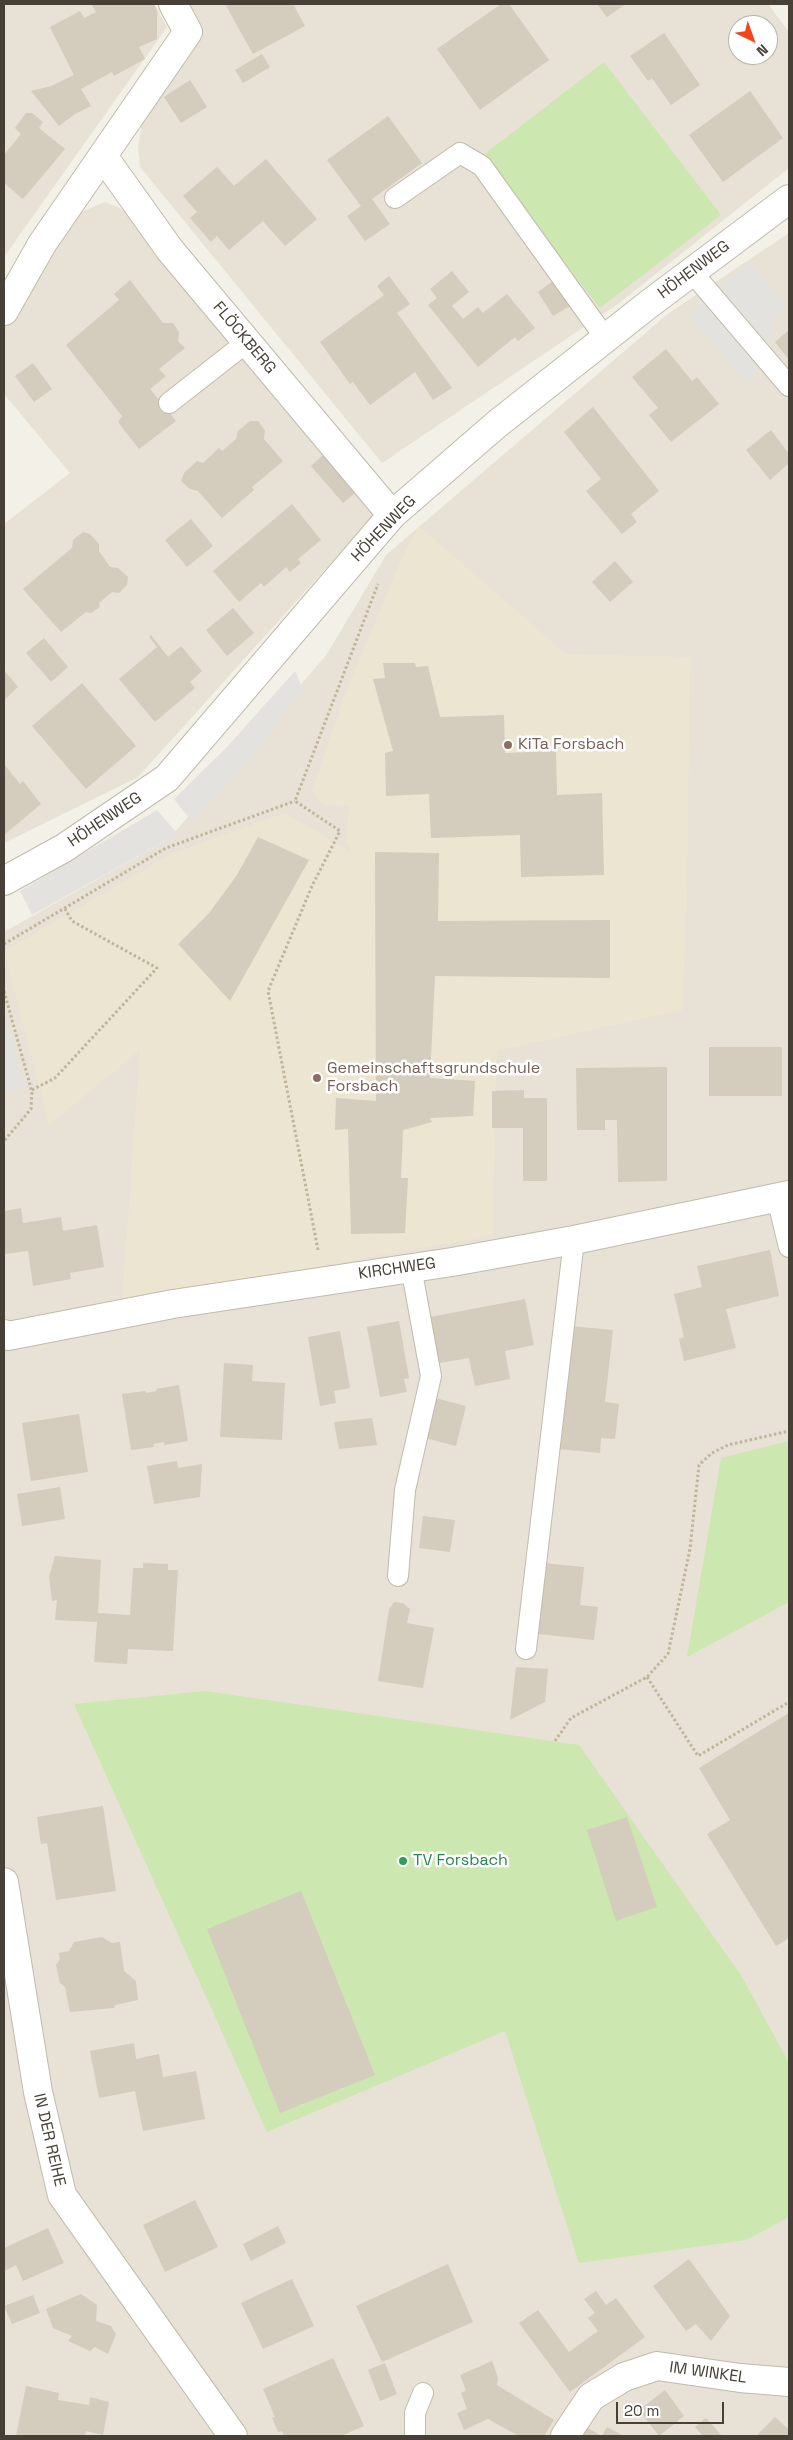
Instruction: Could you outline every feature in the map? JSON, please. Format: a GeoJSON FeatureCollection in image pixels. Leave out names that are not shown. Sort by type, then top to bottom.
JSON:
{"type":"FeatureCollection","features":[{"type":"Feature","properties":{"kind":"street"},"geometry":{"type":"LineString","coordinates":[[4,311],[42,244],[188,32],[172,4]]}},
{"type":"Feature","properties":{"kind":"street","name":"FLÖCKBERG"},"geometry":{"type":"LineString","coordinates":[[103,156],[170,250],[392,515]]}},
{"type":"Feature","properties":{"kind":"street","name":"HÖHENWEG"},"geometry":{"type":"LineString","coordinates":[[4,881],[64,848],[167,778],[392,515],[497,424],[691,271],[789,199]]}},
{"type":"Feature","properties":{"kind":"street","name":"KIRCHWEG"},"geometry":{"type":"LineString","coordinates":[[4,1334],[8,1336],[173,1304],[574,1240],[783,1197]]}},
{"type":"Feature","properties":{"kind":"street","name":"IN DER REIHE"},"geometry":{"type":"LineString","coordinates":[[4,1882],[38,2092],[62,2195],[232,2436]]}},
{"type":"Feature","properties":{"kind":"street","name":"IM WINKEL"},"geometry":{"type":"LineString","coordinates":[[565,2436],[591,2397],[624,2377],[657,2366],[740,2378],[789,2382]]}},
{"type":"Feature","properties":{"kind":"lane"},"geometry":{"type":"LineString","coordinates":[[395,198],[460,153],[482,166],[606,339]]}},
{"type":"Feature","properties":{"kind":"lane"},"geometry":{"type":"LineString","coordinates":[[691,271],[789,386]]}},
{"type":"Feature","properties":{"kind":"lane"},"geometry":{"type":"LineString","coordinates":[[169,403],[248,342]]}},
{"type":"Feature","properties":{"kind":"lane"},"geometry":{"type":"LineString","coordinates":[[783,1197],[789,1247]]}},
{"type":"Feature","properties":{"kind":"lane"},"geometry":{"type":"LineString","coordinates":[[526,1649],[574,1240]]}},
{"type":"Feature","properties":{"kind":"lane"},"geometry":{"type":"LineString","coordinates":[[398,1576],[405,1490],[431,1376],[411,1267]]}},
{"type":"Feature","properties":{"kind":"lane"},"geometry":{"type":"LineString","coordinates":[[416,2436],[415,2413],[423,2393]]}},
{"type":"Feature","properties":{"kind":"path"},"geometry":{"type":"LineString","coordinates":[[4,944],[166,848],[295,800],[378,583]]}},
{"type":"Feature","properties":{"kind":"path"},"geometry":{"type":"LineString","coordinates":[[295,800],[340,831],[312,886],[268,991],[323,1280]]}},
{"type":"Feature","properties":{"kind":"path"},"geometry":{"type":"LineString","coordinates":[[32,1090],[55,1078],[157,968],[72,921],[64,908]]}},
{"type":"Feature","properties":{"kind":"path"},"geometry":{"type":"LineString","coordinates":[[4,991],[32,1090],[31,1109],[4,1141]]}},
{"type":"Feature","properties":{"kind":"path"},"geometry":{"type":"LineString","coordinates":[[555,1742],[571,1718],[647,1677],[668,1654],[690,1549],[700,1465],[712,1454],[728,1445],[789,1431]]}},
{"type":"Feature","properties":{"kind":"path"},"geometry":{"type":"LineString","coordinates":[[647,1677],[698,1756],[789,1702]]}},
{"type":"Feature","properties":{"kind":"shaded area"},"geometry":{"type":"Polygon","coordinates":[[[4,4],[154,4],[167,27],[4,257],[4,4]]]}},
{"type":"Feature","properties":{"kind":"shaded area"},"geometry":{"type":"Polygon","coordinates":[[[185,4],[768,4],[776,15],[728,15],[728,65],[778,65],[778,17],[789,32],[789,168],[618,304],[382,463],[140,167],[138,147],[142,124],[201,36],[185,4]]]}},
{"type":"Feature","properties":{"kind":"shaded area"},"geometry":{"type":"Polygon","coordinates":[[[105,202],[127,211],[375,514],[138,777],[4,843],[4,524],[70,473],[4,394],[4,315],[79,213],[105,202]]]}},
{"type":"Feature","properties":{"kind":"shaded area"},"geometry":{"type":"Polygon","coordinates":[[[789,233],[789,2436],[4,2436],[4,932],[169,839],[327,654],[386,555],[669,313],[789,233]]]}},
{"type":"Feature","properties":{"kind":"shaded area"},"geometry":{"type":"Polygon","coordinates":[[[750,262],[788,308],[772,322],[765,364],[746,381],[688,315],[750,262]]]}},
{"type":"Feature","properties":{"kind":"shaded area","name":"Gemeinschaftsgrundschule Forsbach"},"geometry":{"type":"Polygon","coordinates":[[[419,526],[566,654],[690,657],[687,899],[682,1010],[497,1051],[493,1235],[122,1302],[140,1050],[49,1125],[4,951],[173,853],[285,813],[351,852],[346,841],[349,806],[324,805],[312,791],[343,700],[400,562],[419,526]]]}},
{"type":"Feature","properties":{"kind":"shaded area"},"geometry":{"type":"Polygon","coordinates":[[[295,671],[303,689],[252,756],[192,822],[174,799],[226,748],[295,671]]]}},
{"type":"Feature","properties":{"kind":"shaded area"},"geometry":{"type":"Polygon","coordinates":[[[157,810],[178,834],[32,915],[20,891],[157,810]]]}},
{"type":"Feature","properties":{"kind":"shaded area"},"geometry":{"type":"Polygon","coordinates":[[[4,1010],[26,1087],[4,1094],[4,1010]]]}},
{"type":"Feature","properties":{"kind":"green space"},"geometry":{"type":"Polygon","coordinates":[[[604,62],[721,215],[600,308],[482,156],[604,62]]]}},
{"type":"Feature","properties":{"kind":"green space"},"geometry":{"type":"Polygon","coordinates":[[[789,1441],[789,1602],[687,1657],[721,1458],[789,1441]]]}},
{"type":"Feature","properties":{"kind":"green space","name":"TV Forsbach"},"geometry":{"type":"Polygon","coordinates":[[[205,1691],[579,1745],[742,1977],[789,2063],[789,2217],[746,2240],[579,2263],[505,2031],[267,2132],[74,1704],[205,1691]]]}},
{"type":"Feature","properties":{"kind":"building"},"geometry":{"type":"Polygon","coordinates":[[[154,4],[157,10],[157,39],[139,47],[145,59],[114,76],[112,72],[81,89],[91,106],[75,114],[59,126],[31,91],[51,86],[74,75],[50,27],[80,11],[84,18],[96,12],[92,5],[154,4]]]}},
{"type":"Feature","properties":{"kind":"building"},"geometry":{"type":"Polygon","coordinates":[[[225,4],[293,4],[305,26],[253,54],[225,4]]]}},
{"type":"Feature","properties":{"kind":"building"},"geometry":{"type":"Polygon","coordinates":[[[501,4],[509,4],[549,60],[480,110],[437,49],[501,4]]]}},
{"type":"Feature","properties":{"kind":"building"},"geometry":{"type":"Polygon","coordinates":[[[597,4],[626,4],[607,17],[597,4]]]}},
{"type":"Feature","properties":{"kind":"building"},"geometry":{"type":"Polygon","coordinates":[[[664,33],[700,85],[671,105],[652,78],[648,81],[630,56],[664,33]]]}},
{"type":"Feature","properties":{"kind":"building"},"geometry":{"type":"Polygon","coordinates":[[[262,54],[270,67],[243,83],[235,70],[262,54]]]}},
{"type":"Feature","properties":{"kind":"building"},"geometry":{"type":"Polygon","coordinates":[[[190,80],[207,107],[181,123],[164,97],[190,80]]]}},
{"type":"Feature","properties":{"kind":"building"},"geometry":{"type":"Polygon","coordinates":[[[750,91],[783,138],[723,182],[689,135],[750,91]]]}},
{"type":"Feature","properties":{"kind":"building"},"geometry":{"type":"Polygon","coordinates":[[[26,113],[32,113],[43,122],[39,128],[65,149],[23,199],[4,183],[4,155],[21,134],[15,128],[26,113]]]}},
{"type":"Feature","properties":{"kind":"building"},"geometry":{"type":"Polygon","coordinates":[[[388,116],[422,163],[372,199],[390,224],[365,241],[347,216],[361,206],[327,160],[388,116]]]}},
{"type":"Feature","properties":{"kind":"building"},"geometry":{"type":"Polygon","coordinates":[[[266,159],[317,219],[285,246],[263,221],[229,250],[217,236],[211,242],[190,218],[197,212],[183,196],[217,167],[234,186],[266,159]]]}},
{"type":"Feature","properties":{"kind":"building"},"geometry":{"type":"Polygon","coordinates":[[[452,271],[469,292],[452,306],[463,319],[478,307],[483,313],[507,294],[535,328],[518,341],[515,337],[478,367],[428,305],[437,298],[430,289],[452,271]]]}},
{"type":"Feature","properties":{"kind":"building"},"geometry":{"type":"Polygon","coordinates":[[[389,276],[410,304],[397,313],[452,388],[433,400],[415,372],[370,405],[353,382],[350,384],[320,342],[384,295],[377,286],[389,276]]]}},
{"type":"Feature","properties":{"kind":"building"},"geometry":{"type":"Polygon","coordinates":[[[130,280],[163,323],[173,323],[179,332],[178,341],[185,348],[159,369],[166,376],[150,389],[176,421],[139,449],[118,422],[122,416],[66,345],[119,300],[114,294],[130,280]]]}},
{"type":"Feature","properties":{"kind":"building"},"geometry":{"type":"Polygon","coordinates":[[[553,281],[570,306],[553,316],[538,292],[553,281]]]}},
{"type":"Feature","properties":{"kind":"building"},"geometry":{"type":"Polygon","coordinates":[[[789,330],[789,360],[775,342],[789,330]]]}},
{"type":"Feature","properties":{"kind":"building"},"geometry":{"type":"Polygon","coordinates":[[[666,349],[692,381],[697,377],[719,404],[671,442],[649,415],[658,408],[632,377],[666,349]]]}},
{"type":"Feature","properties":{"kind":"building"},"geometry":{"type":"Polygon","coordinates":[[[33,363],[52,389],[34,402],[15,376],[33,363]]]}},
{"type":"Feature","properties":{"kind":"building"},"geometry":{"type":"Polygon","coordinates":[[[593,407],[659,491],[631,514],[637,522],[622,534],[586,491],[601,479],[564,432],[593,407]]]}},
{"type":"Feature","properties":{"kind":"building"},"geometry":{"type":"Polygon","coordinates":[[[250,421],[258,421],[265,431],[264,439],[283,461],[252,487],[254,490],[222,518],[198,491],[190,489],[181,481],[184,473],[197,461],[203,463],[219,448],[222,451],[236,439],[238,431],[250,421]]]}},
{"type":"Feature","properties":{"kind":"building"},"geometry":{"type":"Polygon","coordinates":[[[771,430],[789,454],[789,463],[770,480],[746,450],[771,430]]]}},
{"type":"Feature","properties":{"kind":"building"},"geometry":{"type":"Polygon","coordinates":[[[323,455],[355,493],[343,503],[311,466],[323,455]]]}},
{"type":"Feature","properties":{"kind":"building"},"geometry":{"type":"Polygon","coordinates":[[[292,504],[321,540],[298,559],[301,563],[290,572],[286,567],[264,587],[261,583],[239,602],[213,571],[292,504]]]}},
{"type":"Feature","properties":{"kind":"building"},"geometry":{"type":"Polygon","coordinates":[[[191,519],[213,546],[187,567],[165,540],[191,519]]]}},
{"type":"Feature","properties":{"kind":"building"},"geometry":{"type":"Polygon","coordinates":[[[83,532],[90,534],[99,544],[99,551],[110,567],[118,568],[128,577],[127,585],[119,593],[112,592],[99,603],[100,607],[91,613],[86,612],[61,632],[23,589],[72,548],[73,540],[83,532]]]}},
{"type":"Feature","properties":{"kind":"building"},"geometry":{"type":"Polygon","coordinates":[[[615,561],[633,582],[610,602],[592,582],[615,561]]]}},
{"type":"Feature","properties":{"kind":"building"},"geometry":{"type":"Polygon","coordinates":[[[233,608],[254,633],[227,656],[206,630],[233,608]]]}},
{"type":"Feature","properties":{"kind":"building"},"geometry":{"type":"Polygon","coordinates":[[[151,635],[168,657],[181,646],[202,671],[190,682],[195,688],[155,722],[119,679],[157,647],[149,637],[151,635]]]}},
{"type":"Feature","properties":{"kind":"building"},"geometry":{"type":"Polygon","coordinates":[[[44,638],[68,667],[51,682],[26,653],[44,638]]]}},
{"type":"Feature","properties":{"kind":"building"},"geometry":{"type":"Polygon","coordinates":[[[383,663],[415,663],[416,667],[428,666],[440,717],[504,715],[505,753],[556,751],[557,795],[602,793],[604,875],[521,877],[520,835],[431,838],[429,794],[386,796],[385,753],[393,751],[373,679],[385,678],[383,663]]]}},
{"type":"Feature","properties":{"kind":"building"},"geometry":{"type":"Polygon","coordinates":[[[4,670],[18,687],[4,700],[4,670]]]}},
{"type":"Feature","properties":{"kind":"building"},"geometry":{"type":"Polygon","coordinates":[[[82,683],[136,746],[86,789],[32,726],[82,683]]]}},
{"type":"Feature","properties":{"kind":"building"},"geometry":{"type":"Polygon","coordinates":[[[4,764],[20,784],[23,781],[41,804],[4,835],[4,764]]]}},
{"type":"Feature","properties":{"kind":"building"},"geometry":{"type":"Polygon","coordinates":[[[258,837],[309,860],[230,1001],[178,944],[210,912],[237,875],[258,837]]]}},
{"type":"Feature","properties":{"kind":"building"},"geometry":{"type":"Polygon","coordinates":[[[375,852],[439,853],[438,921],[610,920],[610,978],[435,976],[430,1078],[475,1081],[473,1116],[430,1118],[432,1122],[403,1130],[401,1178],[408,1178],[405,1233],[351,1234],[348,1129],[335,1130],[336,1098],[376,1101],[375,852]]]}},
{"type":"Feature","properties":{"kind":"building"},"geometry":{"type":"Polygon","coordinates":[[[709,1047],[782,1047],[782,1096],[709,1096],[709,1047]]]}},
{"type":"Feature","properties":{"kind":"building"},"geometry":{"type":"Polygon","coordinates":[[[667,1067],[667,1181],[618,1182],[617,1120],[605,1120],[605,1130],[577,1130],[576,1068],[667,1067]]]}},
{"type":"Feature","properties":{"kind":"building"},"geometry":{"type":"Polygon","coordinates":[[[524,1090],[524,1098],[547,1098],[547,1181],[523,1181],[523,1128],[492,1128],[492,1091],[524,1090]]]}},
{"type":"Feature","properties":{"kind":"building"},"geometry":{"type":"Polygon","coordinates":[[[21,1208],[23,1223],[61,1217],[63,1231],[97,1225],[104,1267],[70,1273],[71,1279],[33,1286],[28,1251],[4,1254],[4,1211],[21,1208]]]}},
{"type":"Feature","properties":{"kind":"building"},"geometry":{"type":"Polygon","coordinates":[[[770,1250],[779,1296],[726,1309],[736,1348],[684,1361],[679,1339],[684,1337],[674,1294],[702,1287],[697,1266],[770,1250]]]}},
{"type":"Feature","properties":{"kind":"building"},"geometry":{"type":"Polygon","coordinates":[[[525,1299],[534,1345],[505,1351],[510,1379],[475,1386],[469,1358],[439,1363],[430,1317],[525,1299]]]}},
{"type":"Feature","properties":{"kind":"building"},"geometry":{"type":"Polygon","coordinates":[[[399,1321],[409,1378],[404,1379],[407,1392],[380,1397],[367,1327],[399,1321]]]}},
{"type":"Feature","properties":{"kind":"building"},"geometry":{"type":"Polygon","coordinates":[[[570,1326],[613,1330],[605,1402],[619,1404],[615,1439],[601,1438],[600,1453],[558,1449],[570,1326]]]}},
{"type":"Feature","properties":{"kind":"building"},"geometry":{"type":"Polygon","coordinates":[[[340,1331],[350,1388],[334,1391],[336,1403],[320,1406],[308,1337],[340,1331]]]}},
{"type":"Feature","properties":{"kind":"building"},"geometry":{"type":"Polygon","coordinates":[[[224,1363],[253,1365],[252,1381],[285,1383],[282,1440],[220,1437],[224,1363]]]}},
{"type":"Feature","properties":{"kind":"building"},"geometry":{"type":"Polygon","coordinates":[[[179,1385],[188,1441],[164,1445],[164,1442],[153,1444],[154,1447],[131,1450],[122,1394],[145,1391],[146,1393],[157,1391],[156,1389],[179,1385]]]}},
{"type":"Feature","properties":{"kind":"building"},"geometry":{"type":"Polygon","coordinates":[[[435,1398],[466,1406],[456,1446],[425,1438],[435,1398]]]}},
{"type":"Feature","properties":{"kind":"building"},"geometry":{"type":"Polygon","coordinates":[[[79,1414],[88,1472],[31,1481],[22,1423],[79,1414]]]}},
{"type":"Feature","properties":{"kind":"building"},"geometry":{"type":"Polygon","coordinates":[[[372,1418],[377,1445],[339,1449],[334,1422],[372,1418]]]}},
{"type":"Feature","properties":{"kind":"building"},"geometry":{"type":"Polygon","coordinates":[[[177,1461],[178,1468],[202,1464],[200,1497],[154,1504],[147,1466],[177,1461]]]}},
{"type":"Feature","properties":{"kind":"building"},"geometry":{"type":"Polygon","coordinates":[[[60,1487],[65,1519],[22,1526],[17,1494],[60,1487]]]}},
{"type":"Feature","properties":{"kind":"building"},"geometry":{"type":"Polygon","coordinates":[[[423,1516],[455,1520],[450,1552],[419,1548],[423,1516]]]}},
{"type":"Feature","properties":{"kind":"building"},"geometry":{"type":"Polygon","coordinates":[[[55,1556],[101,1560],[98,1613],[130,1615],[133,1568],[143,1568],[143,1563],[168,1564],[168,1570],[178,1570],[173,1651],[128,1649],[127,1664],[94,1662],[97,1622],[55,1620],[57,1600],[52,1601],[49,1577],[55,1556]]]}},
{"type":"Feature","properties":{"kind":"building"},"geometry":{"type":"Polygon","coordinates":[[[543,1563],[584,1567],[580,1605],[598,1607],[594,1640],[538,1634],[543,1563]]]}},
{"type":"Feature","properties":{"kind":"building"},"geometry":{"type":"Polygon","coordinates":[[[394,1602],[403,1603],[410,1609],[407,1623],[434,1628],[423,1688],[378,1681],[389,1609],[394,1602]]]}},
{"type":"Feature","properties":{"kind":"building"},"geometry":{"type":"Polygon","coordinates":[[[516,1667],[548,1669],[545,1702],[510,1720],[516,1667]]]}},
{"type":"Feature","properties":{"kind":"building"},"geometry":{"type":"Polygon","coordinates":[[[789,1713],[789,1938],[776,1946],[707,1834],[730,1820],[699,1768],[789,1713]]]}},
{"type":"Feature","properties":{"kind":"building"},"geometry":{"type":"Polygon","coordinates":[[[103,1806],[116,1891],[56,1900],[47,1843],[41,1844],[37,1817],[103,1806]]]}},
{"type":"Feature","properties":{"kind":"building"},"geometry":{"type":"Polygon","coordinates":[[[627,1817],[657,1907],[616,1921],[587,1830],[627,1817]]]}},
{"type":"Feature","properties":{"kind":"building"},"geometry":{"type":"Polygon","coordinates":[[[301,1891],[375,2075],[280,2113],[207,1929],[301,1891]]]}},
{"type":"Feature","properties":{"kind":"building"},"geometry":{"type":"Polygon","coordinates":[[[102,1937],[112,1943],[120,1942],[124,1971],[136,1981],[138,2000],[115,2005],[114,2008],[70,2012],[65,1987],[60,1983],[56,1965],[60,1959],[59,1953],[69,1951],[74,1942],[102,1937]]]}},
{"type":"Feature","properties":{"kind":"building"},"geometry":{"type":"Polygon","coordinates":[[[134,2043],[136,2059],[159,2054],[163,2077],[196,2071],[205,2119],[143,2131],[135,2091],[99,2098],[90,2051],[134,2043]]]}},
{"type":"Feature","properties":{"kind":"building"},"geometry":{"type":"Polygon","coordinates":[[[195,2200],[218,2247],[165,2272],[143,2225],[195,2200]]]}},
{"type":"Feature","properties":{"kind":"building"},"geometry":{"type":"Polygon","coordinates":[[[278,2226],[286,2243],[251,2261],[243,2244],[278,2226]]]}},
{"type":"Feature","properties":{"kind":"building"},"geometry":{"type":"Polygon","coordinates":[[[48,2228],[64,2263],[23,2281],[16,2265],[4,2271],[4,2248],[48,2228]]]}},
{"type":"Feature","properties":{"kind":"building"},"geometry":{"type":"Polygon","coordinates":[[[689,2259],[730,2316],[711,2341],[696,2324],[686,2331],[653,2286],[689,2259]]]}},
{"type":"Feature","properties":{"kind":"building"},"geometry":{"type":"Polygon","coordinates":[[[448,2264],[473,2322],[382,2362],[356,2306],[448,2264]]]}},
{"type":"Feature","properties":{"kind":"building"},"geometry":{"type":"Polygon","coordinates":[[[292,2279],[314,2326],[263,2349],[241,2303],[292,2279]]]}},
{"type":"Feature","properties":{"kind":"building"},"geometry":{"type":"Polygon","coordinates":[[[596,2291],[606,2305],[616,2298],[645,2337],[570,2392],[519,2323],[538,2310],[569,2352],[598,2331],[588,2318],[595,2313],[584,2299],[596,2291]]]}},
{"type":"Feature","properties":{"kind":"building"},"geometry":{"type":"Polygon","coordinates":[[[81,2294],[97,2305],[96,2321],[111,2326],[116,2334],[108,2354],[95,2347],[90,2351],[68,2341],[72,2336],[53,2328],[46,2309],[81,2294]]]}},
{"type":"Feature","properties":{"kind":"building"},"geometry":{"type":"Polygon","coordinates":[[[33,2295],[40,2313],[12,2324],[4,2306],[33,2295]]]}},
{"type":"Feature","properties":{"kind":"building"},"geometry":{"type":"Polygon","coordinates":[[[333,2358],[364,2426],[341,2436],[284,2436],[282,2431],[278,2432],[272,2418],[275,2417],[263,2389],[333,2358]]]}},
{"type":"Feature","properties":{"kind":"building"},"geometry":{"type":"Polygon","coordinates":[[[492,2361],[498,2378],[497,2385],[554,2420],[544,2436],[519,2436],[488,2419],[464,2430],[457,2413],[467,2409],[461,2393],[466,2391],[460,2375],[492,2361]]]}},
{"type":"Feature","properties":{"kind":"building"},"geometry":{"type":"Polygon","coordinates":[[[385,2363],[397,2394],[380,2401],[368,2370],[385,2363]]]}},
{"type":"Feature","properties":{"kind":"building"},"geometry":{"type":"Polygon","coordinates":[[[26,2386],[59,2393],[58,2400],[89,2405],[90,2397],[109,2402],[103,2435],[86,2431],[85,2436],[16,2436],[26,2386]]]}},
{"type":"Feature","properties":{"kind":"building"},"geometry":{"type":"Polygon","coordinates":[[[665,2390],[684,2416],[659,2436],[639,2410],[665,2390]]]}},
{"type":"Feature","properties":{"kind":"building"},"geometry":{"type":"Polygon","coordinates":[[[775,2417],[787,2428],[789,2425],[789,2436],[756,2436],[775,2417]]]}},
{"type":"Feature","properties":{"kind":"building"},"geometry":{"type":"Polygon","coordinates":[[[706,2418],[722,2436],[703,2436],[695,2427],[706,2418]]]}},
{"type":"Feature","properties":{"kind":"building"},"geometry":{"type":"Polygon","coordinates":[[[584,2426],[602,2436],[578,2436],[584,2426]]]}},
{"type":"Feature","properties":{"kind":"building"},"geometry":{"type":"Polygon","coordinates":[[[607,2427],[624,2436],[602,2436],[607,2427]]]}},
{"type":"Feature","properties":{"kind":"place","name":"KiTa Forsbach"},"geometry":{"type":"Point","coordinates":[508,745]}},
{"type":"Feature","properties":{"kind":"place","name":"Gemeinschaftsgrundschule Forsbach"},"geometry":{"type":"Point","coordinates":[317,1078]}},
{"type":"Feature","properties":{"kind":"place","name":"TV Forsbach"},"geometry":{"type":"Point","coordinates":[403,1861]}}]}
